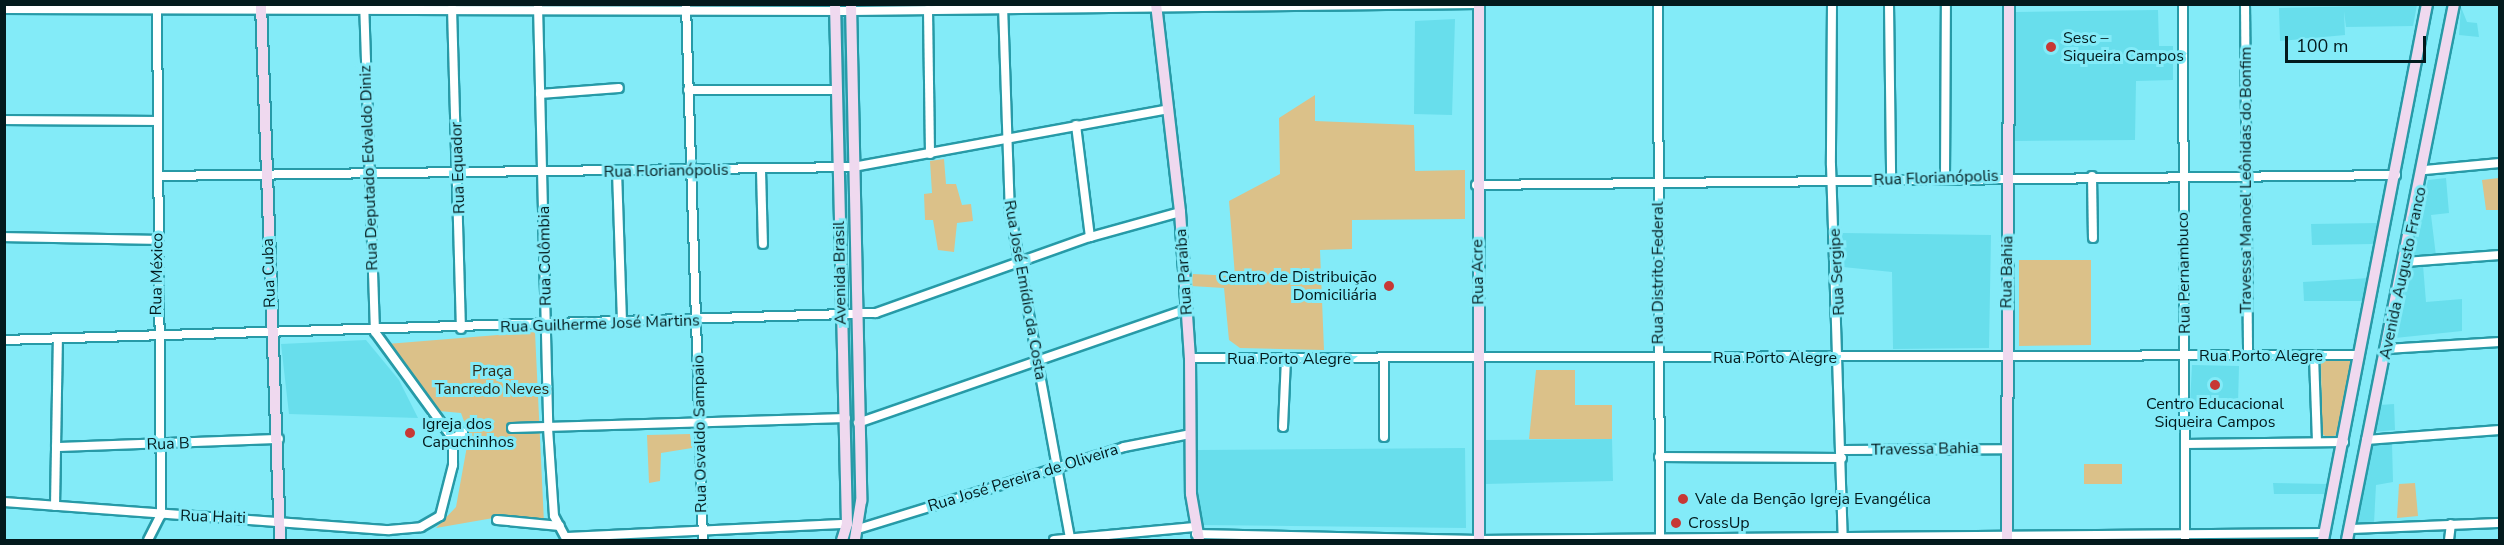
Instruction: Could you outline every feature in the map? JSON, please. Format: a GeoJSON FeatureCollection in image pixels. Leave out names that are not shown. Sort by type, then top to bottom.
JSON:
{"type":"FeatureCollection","features":[{"type":"Feature","properties":{"kind":"main road","name":"Rua Acre"},"geometry":{"type":"LineString","coordinates":[[1479,4],[1476,185],[1479,540]]}},
{"type":"Feature","properties":{"kind":"main road","name":"Rua Bahia"},"geometry":{"type":"LineString","coordinates":[[2007,536],[2009,4]]}},
{"type":"Feature","properties":{"kind":"main road","name":"Avenida Augusto Franco"},"geometry":{"type":"LineString","coordinates":[[2324,537],[2396,175],[2427,4]]}},
{"type":"Feature","properties":{"kind":"main road","name":"Avenida Augusto Franco"},"geometry":{"type":"LineString","coordinates":[[2348,535],[2366,440],[2425,170],[2454,4]]}},
{"type":"Feature","properties":{"kind":"main road","name":"Rua Paraíba"},"geometry":{"type":"LineString","coordinates":[[1156,6],[1180,212],[1190,358],[1190,434],[1196,534]]}},
{"type":"Feature","properties":{"kind":"main road","name":"Rua Cuba"},"geometry":{"type":"LineString","coordinates":[[261,7],[272,335],[282,520],[280,540]]}},
{"type":"Feature","properties":{"kind":"main road","name":"Avenida Brasil"},"geometry":{"type":"LineString","coordinates":[[835,7],[840,315],[846,418],[848,524],[842,540]]}},
{"type":"Feature","properties":{"kind":"main road","name":"Avenida Brasil"},"geometry":{"type":"LineString","coordinates":[[851,8],[858,423],[857,535]]}},
{"type":"Feature","properties":{"kind":"street"},"geometry":{"type":"LineString","coordinates":[[4,9],[41,7],[835,7],[928,10],[1003,6],[1479,4]]}},
{"type":"Feature","properties":{"kind":"street","name":"Rua Distrito Federal"},"geometry":{"type":"LineString","coordinates":[[1658,4],[1660,539]]}},
{"type":"Feature","properties":{"kind":"street","name":"Rua Sergipe"},"geometry":{"type":"LineString","coordinates":[[1833,4],[1833,183],[1841,357],[1843,538]]}},
{"type":"Feature","properties":{"kind":"street"},"geometry":{"type":"LineString","coordinates":[[1889,4],[1891,178]]}},
{"type":"Feature","properties":{"kind":"street"},"geometry":{"type":"LineString","coordinates":[[1945,178],[1946,4]]}},
{"type":"Feature","properties":{"kind":"street","name":"Rua Pernambuco"},"geometry":{"type":"LineString","coordinates":[[2183,4],[2186,537]]}},
{"type":"Feature","properties":{"kind":"street","name":"Travessa Manoel Leônidas do Bonfim"},"geometry":{"type":"LineString","coordinates":[[2245,4],[2248,356]]}},
{"type":"Feature","properties":{"kind":"street","name":"Rua José Emídio da Costa"},"geometry":{"type":"LineString","coordinates":[[1003,6],[1006,138],[1018,264],[1038,363],[1055,469],[1070,538]]}},
{"type":"Feature","properties":{"kind":"street","name":"Rua México"},"geometry":{"type":"LineString","coordinates":[[148,540],[160,515],[156,339],[157,7]]}},
{"type":"Feature","properties":{"kind":"street","name":"Rua Deputado Edvaldo Diniz"},"geometry":{"type":"LineString","coordinates":[[364,7],[375,332]]}},
{"type":"Feature","properties":{"kind":"street","name":"Rua Colômbia"},"geometry":{"type":"LineString","coordinates":[[538,7],[548,428],[554,516],[567,538]]}},
{"type":"Feature","properties":{"kind":"street","name":"Rua Osvaldo Sampaio"},"geometry":{"type":"LineString","coordinates":[[686,7],[693,171],[702,537]]}},
{"type":"Feature","properties":{"kind":"street","name":"Rua Equador"},"geometry":{"type":"LineString","coordinates":[[452,8],[461,329]]}},
{"type":"Feature","properties":{"kind":"street"},"geometry":{"type":"LineString","coordinates":[[928,10],[930,154]]}},
{"type":"Feature","properties":{"kind":"street"},"geometry":{"type":"LineString","coordinates":[[540,94],[620,88]]}},
{"type":"Feature","properties":{"kind":"street"},"geometry":{"type":"LineString","coordinates":[[688,90],[837,90]]}},
{"type":"Feature","properties":{"kind":"street","name":"Rua Florianópolis"},"geometry":{"type":"LineString","coordinates":[[158,176],[838,168],[930,154],[1169,109]]}},
{"type":"Feature","properties":{"kind":"street"},"geometry":{"type":"LineString","coordinates":[[4,120],[157,121]]}},
{"type":"Feature","properties":{"kind":"street"},"geometry":{"type":"LineString","coordinates":[[1076,126],[1090,237]]}},
{"type":"Feature","properties":{"kind":"street"},"geometry":{"type":"LineString","coordinates":[[2425,170],[2499,163]]}},
{"type":"Feature","properties":{"kind":"street"},"geometry":{"type":"LineString","coordinates":[[761,170],[763,244]]}},
{"type":"Feature","properties":{"kind":"street"},"geometry":{"type":"LineString","coordinates":[[617,171],[622,324]]}},
{"type":"Feature","properties":{"kind":"street","name":"Rua Florianópolis"},"geometry":{"type":"LineString","coordinates":[[1476,185],[1833,183],[1891,178],[2008,176],[2396,175]]}},
{"type":"Feature","properties":{"kind":"street"},"geometry":{"type":"LineString","coordinates":[[2092,176],[2093,238]]}},
{"type":"Feature","properties":{"kind":"street","name":"Rua Guilherme José Martins"},"geometry":{"type":"LineString","coordinates":[[4,340],[156,339],[856,315],[891,309],[1090,237],[1180,212]]}},
{"type":"Feature","properties":{"kind":"street"},"geometry":{"type":"LineString","coordinates":[[4,237],[158,240]]}},
{"type":"Feature","properties":{"kind":"street"},"geometry":{"type":"LineString","coordinates":[[2405,262],[2499,255]]}},
{"type":"Feature","properties":{"kind":"street"},"geometry":{"type":"LineString","coordinates":[[858,423],[1038,363],[1187,309]]}},
{"type":"Feature","properties":{"kind":"street"},"geometry":{"type":"LineString","coordinates":[[375,332],[453,439],[463,432]]}},
{"type":"Feature","properties":{"kind":"street"},"geometry":{"type":"LineString","coordinates":[[55,506],[58,340]]}},
{"type":"Feature","properties":{"kind":"street"},"geometry":{"type":"LineString","coordinates":[[2386,349],[2499,342]]}},
{"type":"Feature","properties":{"kind":"street","name":"Rua Porto Alegre"},"geometry":{"type":"LineString","coordinates":[[1190,358],[1479,360],[2359,355]]}},
{"type":"Feature","properties":{"kind":"street"},"geometry":{"type":"LineString","coordinates":[[2314,356],[2317,442]]}},
{"type":"Feature","properties":{"kind":"street"},"geometry":{"type":"LineString","coordinates":[[1283,427],[1286,359]]}},
{"type":"Feature","properties":{"kind":"street"},"geometry":{"type":"LineString","coordinates":[[1384,359],[1384,437]]}},
{"type":"Feature","properties":{"kind":"street"},"geometry":{"type":"LineString","coordinates":[[512,429],[846,418]]}},
{"type":"Feature","properties":{"kind":"street"},"geometry":{"type":"LineString","coordinates":[[2366,440],[2499,430]]}},
{"type":"Feature","properties":{"kind":"street","name":"Rua José Pereira de Oliveira"},"geometry":{"type":"LineString","coordinates":[[857,535],[1124,447],[1190,434]]}},
{"type":"Feature","properties":{"kind":"street","name":"Rua B"},"geometry":{"type":"LineString","coordinates":[[56,447],[279,439]]}},
{"type":"Feature","properties":{"kind":"street","name":"Rua Haiti"},"geometry":{"type":"LineString","coordinates":[[4,502],[160,515],[282,520],[389,530],[421,527],[443,510],[453,439]]}},
{"type":"Feature","properties":{"kind":"street"},"geometry":{"type":"LineString","coordinates":[[2185,444],[2344,442]]}},
{"type":"Feature","properties":{"kind":"street","name":"Travessa Bahia"},"geometry":{"type":"LineString","coordinates":[[1659,457],[2008,449]]}},
{"type":"Feature","properties":{"kind":"street"},"geometry":{"type":"LineString","coordinates":[[497,520],[560,526]]}},
{"type":"Feature","properties":{"kind":"street"},"geometry":{"type":"LineString","coordinates":[[2348,535],[2451,524],[2499,523]]}},
{"type":"Feature","properties":{"kind":"street"},"geometry":{"type":"LineString","coordinates":[[567,538],[702,537],[848,524]]}},
{"type":"Feature","properties":{"kind":"street"},"geometry":{"type":"LineString","coordinates":[[2450,540],[2451,524]]}},
{"type":"Feature","properties":{"kind":"street"},"geometry":{"type":"LineString","coordinates":[[389,530],[393,540]]}},
{"type":"Feature","properties":{"kind":"street"},"geometry":{"type":"LineString","coordinates":[[1054,540],[1196,534],[1216,538],[1310,540],[2007,536],[2324,537]]}},
{"type":"Feature","properties":{"kind":"shaded area"},"geometry":{"type":"Polygon","coordinates":[[[2417,5],[2413,26],[2346,27],[2344,11],[2345,35],[2280,41],[2279,8],[2417,5]]]}},
{"type":"Feature","properties":{"kind":"shaded area"},"geometry":{"type":"Polygon","coordinates":[[[2461,7],[2467,22],[2477,23],[2479,37],[2459,35],[2461,7]]]}},
{"type":"Feature","properties":{"kind":"shaded area","name":"Sesc – Siqueira Campos"},"geometry":{"type":"Polygon","coordinates":[[[2158,10],[2159,46],[2173,46],[2173,80],[2136,81],[2135,140],[2015,141],[2016,12],[2158,10]]]}},
{"type":"Feature","properties":{"kind":"shaded area"},"geometry":{"type":"Polygon","coordinates":[[[1455,19],[1452,115],[1414,114],[1415,21],[1455,19]]]}},
{"type":"Feature","properties":{"kind":"shaded area"},"geometry":{"type":"Polygon","coordinates":[[[2446,178],[2449,213],[2431,215],[2436,256],[2410,259],[2428,180],[2446,178]]]}},
{"type":"Feature","properties":{"kind":"shaded area"},"geometry":{"type":"Polygon","coordinates":[[[2379,223],[2373,244],[2312,245],[2311,224],[2379,223]]]}},
{"type":"Feature","properties":{"kind":"shaded area"},"geometry":{"type":"Polygon","coordinates":[[[1842,233],[1991,235],[1989,348],[1893,349],[1892,272],[1843,267],[1842,233]]]}},
{"type":"Feature","properties":{"kind":"shaded area"},"geometry":{"type":"Polygon","coordinates":[[[2423,265],[2426,302],[2462,299],[2462,331],[2395,338],[2407,266],[2423,265]]]}},
{"type":"Feature","properties":{"kind":"shaded area"},"geometry":{"type":"Polygon","coordinates":[[[2370,278],[2365,301],[2304,301],[2303,282],[2370,278]]]}},
{"type":"Feature","properties":{"kind":"shaded area"},"geometry":{"type":"Polygon","coordinates":[[[366,340],[399,380],[418,418],[289,414],[281,344],[366,340]]]}},
{"type":"Feature","properties":{"kind":"shaded area","name":"Centro Educacional Siqueira Campos"},"geometry":{"type":"Polygon","coordinates":[[[2192,365],[2239,366],[2238,404],[2190,404],[2192,365]]]}},
{"type":"Feature","properties":{"kind":"shaded area"},"geometry":{"type":"Polygon","coordinates":[[[2394,404],[2395,430],[2374,432],[2380,405],[2394,404]]]}},
{"type":"Feature","properties":{"kind":"shaded area"},"geometry":{"type":"Polygon","coordinates":[[[1612,439],[1613,481],[1485,484],[1485,440],[1612,439]]]}},
{"type":"Feature","properties":{"kind":"shaded area"},"geometry":{"type":"Polygon","coordinates":[[[2370,443],[2392,443],[2393,482],[2376,485],[2374,523],[2355,524],[2370,443]]]}},
{"type":"Feature","properties":{"kind":"shaded area"},"geometry":{"type":"Polygon","coordinates":[[[1465,448],[1466,528],[1203,525],[1196,514],[1198,450],[1465,448]]]}},
{"type":"Feature","properties":{"kind":"shaded area"},"geometry":{"type":"Polygon","coordinates":[[[2273,483],[2328,484],[2326,494],[2274,494],[2273,483]]]}},
{"type":"Feature","properties":{"kind":"green space"},"geometry":{"type":"Polygon","coordinates":[[[1315,95],[1315,121],[1414,125],[1415,171],[1465,170],[1465,219],[1352,220],[1352,249],[1320,250],[1324,350],[1240,348],[1229,340],[1224,288],[1191,286],[1193,274],[1235,276],[1229,201],[1280,174],[1279,118],[1315,95]]]}},
{"type":"Feature","properties":{"kind":"green space"},"geometry":{"type":"Polygon","coordinates":[[[944,159],[946,184],[956,184],[962,205],[971,204],[973,221],[957,223],[954,252],[938,250],[933,220],[925,220],[924,194],[932,193],[930,161],[944,159]]]}},
{"type":"Feature","properties":{"kind":"green space"},"geometry":{"type":"Polygon","coordinates":[[[2499,178],[2499,210],[2486,210],[2482,180],[2499,178]]]}},
{"type":"Feature","properties":{"kind":"green space"},"geometry":{"type":"Polygon","coordinates":[[[2019,260],[2091,260],[2091,345],[2019,346],[2019,260]]]}},
{"type":"Feature","properties":{"kind":"green space","name":"Praça Tancredo Neves"},"geometry":{"type":"Polygon","coordinates":[[[535,332],[544,523],[499,517],[436,528],[456,507],[469,435],[461,413],[439,411],[387,344],[535,332]]]}},
{"type":"Feature","properties":{"kind":"green space"},"geometry":{"type":"Polygon","coordinates":[[[2321,361],[2353,361],[2336,435],[2329,438],[2322,434],[2321,361]]]}},
{"type":"Feature","properties":{"kind":"green space"},"geometry":{"type":"Polygon","coordinates":[[[1536,370],[1575,370],[1575,405],[1612,405],[1612,439],[1529,439],[1536,370]]]}},
{"type":"Feature","properties":{"kind":"green space"},"geometry":{"type":"Polygon","coordinates":[[[690,434],[692,448],[661,453],[660,481],[649,483],[647,435],[690,434]]]}},
{"type":"Feature","properties":{"kind":"green space"},"geometry":{"type":"Polygon","coordinates":[[[2084,464],[2122,464],[2122,484],[2084,484],[2084,464]]]}},
{"type":"Feature","properties":{"kind":"green space"},"geometry":{"type":"Polygon","coordinates":[[[2415,483],[2418,516],[2397,518],[2399,484],[2415,483]]]}},
{"type":"Feature","properties":{"kind":"waterway"},"geometry":{"type":"LineString","coordinates":[[842,18],[845,160]]}},
{"type":"Feature","properties":{"kind":"waterway"},"geometry":{"type":"LineString","coordinates":[[845,175],[846,267]]}},
{"type":"Feature","properties":{"kind":"waterway"},"geometry":{"type":"LineString","coordinates":[[848,324],[855,506]]}},
{"type":"Feature","properties":{"kind":"place","name":"Sesc – Siqueira Campos"},"geometry":{"type":"Point","coordinates":[2051,47]}},
{"type":"Feature","properties":{"kind":"place","name":"Centro de Distribuição Domiciliária"},"geometry":{"type":"Point","coordinates":[1389,286]}},
{"type":"Feature","properties":{"kind":"place","name":"Centro Educacional Siqueira Campos"},"geometry":{"type":"Point","coordinates":[2215,385]}},
{"type":"Feature","properties":{"kind":"place","name":"Igreja dos Capuchinhos"},"geometry":{"type":"Point","coordinates":[410,433]}},
{"type":"Feature","properties":{"kind":"place","name":"Vale da Benção Igreja Evangélica"},"geometry":{"type":"Point","coordinates":[1683,499]}},
{"type":"Feature","properties":{"kind":"place","name":"CrossUp"},"geometry":{"type":"Point","coordinates":[1676,523]}}]}
